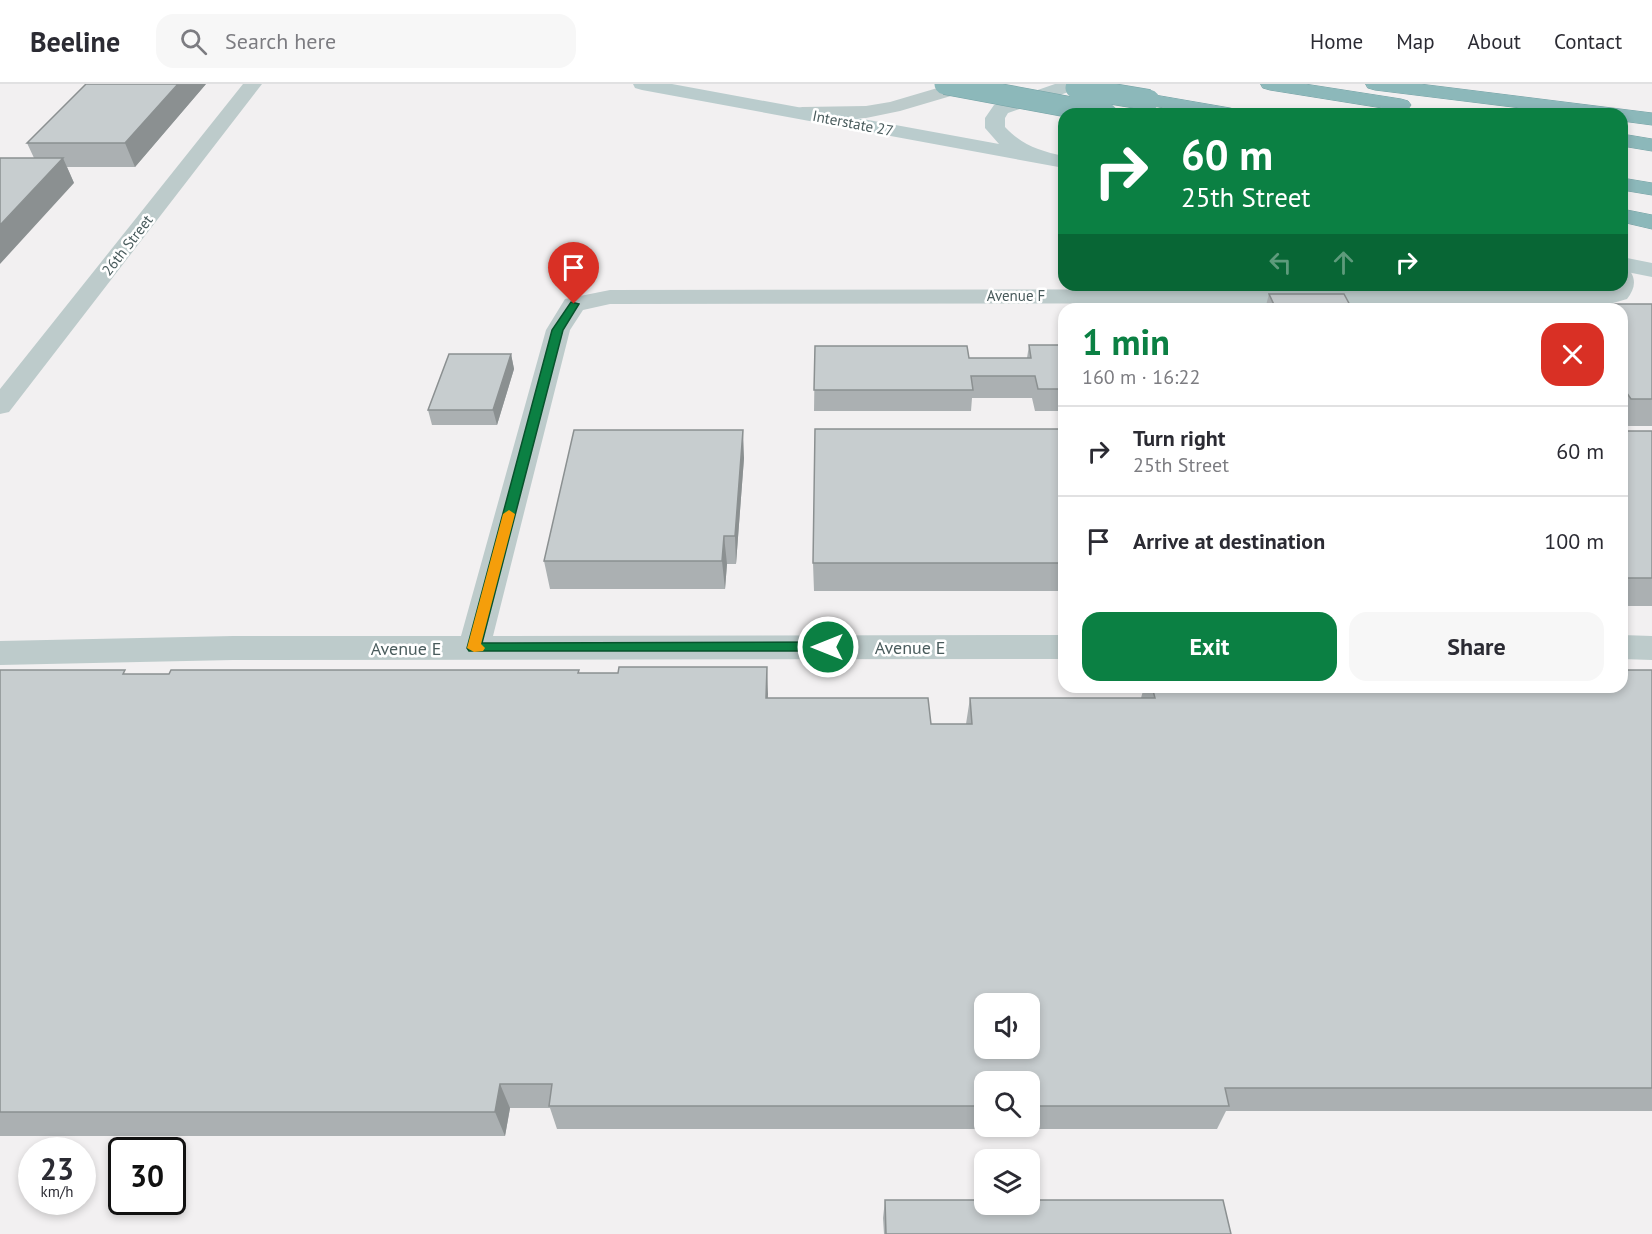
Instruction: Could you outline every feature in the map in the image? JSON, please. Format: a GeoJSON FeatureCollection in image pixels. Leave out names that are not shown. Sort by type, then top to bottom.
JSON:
{"type":"FeatureCollection","features":[{"type":"Feature","properties":{"kind":"highway"},"geometry":{"type":"LineString","coordinates":[[945,84],[1075,108]]}},
{"type":"Feature","properties":{"kind":"highway"},"geometry":{"type":"LineString","coordinates":[[1053,84],[1195,108]]}},
{"type":"Feature","properties":{"kind":"highway"},"geometry":{"type":"LineString","coordinates":[[1270,84],[1423,108]]}},
{"type":"Feature","properties":{"kind":"highway"},"geometry":{"type":"LineString","coordinates":[[1375,84],[1567,108]]}},
{"type":"Feature","properties":{"kind":"highway"},"geometry":{"type":"LineString","coordinates":[[1628,116],[1652,118]]}},
{"type":"Feature","properties":{"kind":"highway"},"geometry":{"type":"LineString","coordinates":[[1628,141],[1652,145]]}},
{"type":"Feature","properties":{"kind":"highway"},"geometry":{"type":"LineString","coordinates":[[1628,185],[1652,189]]}},
{"type":"Feature","properties":{"kind":"highway"},"geometry":{"type":"LineString","coordinates":[[1628,217],[1652,222]]}},
{"type":"Feature","properties":{"kind":"main road","name":"Interstate 27"},"geometry":{"type":"LineString","coordinates":[[642,84],[1058,161]]}},
{"type":"Feature","properties":{"kind":"main road"},"geometry":{"type":"LineString","coordinates":[[1035,157],[1007,141],[995,128],[994,118],[1001,109],[1073,84]]}},
{"type":"Feature","properties":{"kind":"main road"},"geometry":{"type":"LineString","coordinates":[[1628,265],[1652,270]]}},
{"type":"Feature","properties":{"kind":"street","name":"26th Street"},"geometry":{"type":"LineString","coordinates":[[0,406],[253,84]]}},
{"type":"Feature","properties":{"kind":"street"},"geometry":{"type":"LineString","coordinates":[[802,113],[866,112],[893,107],[970,84]]}},
{"type":"Feature","properties":{"kind":"street","name":"Avenue F"},"geometry":{"type":"LineString","coordinates":[[474,648],[558,330],[574,304],[610,297],[1612,296],[1619,294],[1620,291]]}},
{"type":"Feature","properties":{"kind":"street","name":"Avenue E"},"geometry":{"type":"LineString","coordinates":[[0,653],[233,648],[1058,647]]}},
{"type":"Feature","properties":{"kind":"street"},"geometry":{"type":"LineString","coordinates":[[1628,647],[1652,648]]}},
{"type":"Feature","properties":{"kind":"building"},"geometry":{"type":"Polygon","coordinates":[[[86,84],[178,84],[125,143],[27,143],[86,84]]]}},
{"type":"Feature","properties":{"kind":"building"},"geometry":{"type":"Polygon","coordinates":[[[0,158],[63,158],[0,225],[0,158]]]}},
{"type":"Feature","properties":{"kind":"building"},"geometry":{"type":"Polygon","coordinates":[[[1269,294],[1344,294],[1349,303],[1273,303],[1269,294]]]}},
{"type":"Feature","properties":{"kind":"building"},"geometry":{"type":"Polygon","coordinates":[[[1628,304],[1652,304],[1652,399],[1631,399],[1628,395],[1628,304]]]}},
{"type":"Feature","properties":{"kind":"building"},"geometry":{"type":"Polygon","coordinates":[[[1029,345],[1058,345],[1058,389],[1038,389],[1035,376],[971,376],[973,390],[814,390],[815,346],[967,346],[969,358],[1031,358],[1029,345]]]}},
{"type":"Feature","properties":{"kind":"building"},"geometry":{"type":"Polygon","coordinates":[[[449,354],[511,354],[493,410],[428,410],[449,354]]]}},
{"type":"Feature","properties":{"kind":"building"},"geometry":{"type":"Polygon","coordinates":[[[815,429],[1058,429],[1058,563],[813,563],[815,429]]]}},
{"type":"Feature","properties":{"kind":"building"},"geometry":{"type":"Polygon","coordinates":[[[574,430],[743,430],[735,536],[724,536],[722,561],[544,561],[574,430]]]}},
{"type":"Feature","properties":{"kind":"building"},"geometry":{"type":"Polygon","coordinates":[[[1628,431],[1652,431],[1652,578],[1628,578],[1628,431]]]}},
{"type":"Feature","properties":{"kind":"building"},"geometry":{"type":"Polygon","coordinates":[[[619,667],[767,667],[766,698],[928,698],[931,724],[972,724],[970,698],[1155,698],[1154,693],[1628,693],[1628,670],[1652,670],[1652,1088],[1225,1088],[1229,1106],[1040,1106],[1040,1071],[974,1071],[974,1106],[549,1106],[552,1084],[500,1084],[495,1112],[0,1112],[0,670],[125,670],[123,674],[169,674],[171,670],[579,670],[578,673],[618,673],[619,667]]]}},
{"type":"Feature","properties":{"kind":"building"},"geometry":{"type":"Polygon","coordinates":[[[885,1200],[974,1200],[974,1215],[1040,1215],[1040,1200],[1223,1200],[1231,1234],[886,1234],[885,1200]]]}},
{"type":"Feature","properties":{"kind":"slow traffic"},"geometry":{"type":"LineString","coordinates":[[478,648],[474,648],[509,514]]}},
{"type":"Feature","properties":{"kind":"route"},"geometry":{"type":"LineString","coordinates":[[574,304],[558,330],[474,648],[828,647]]}}]}
